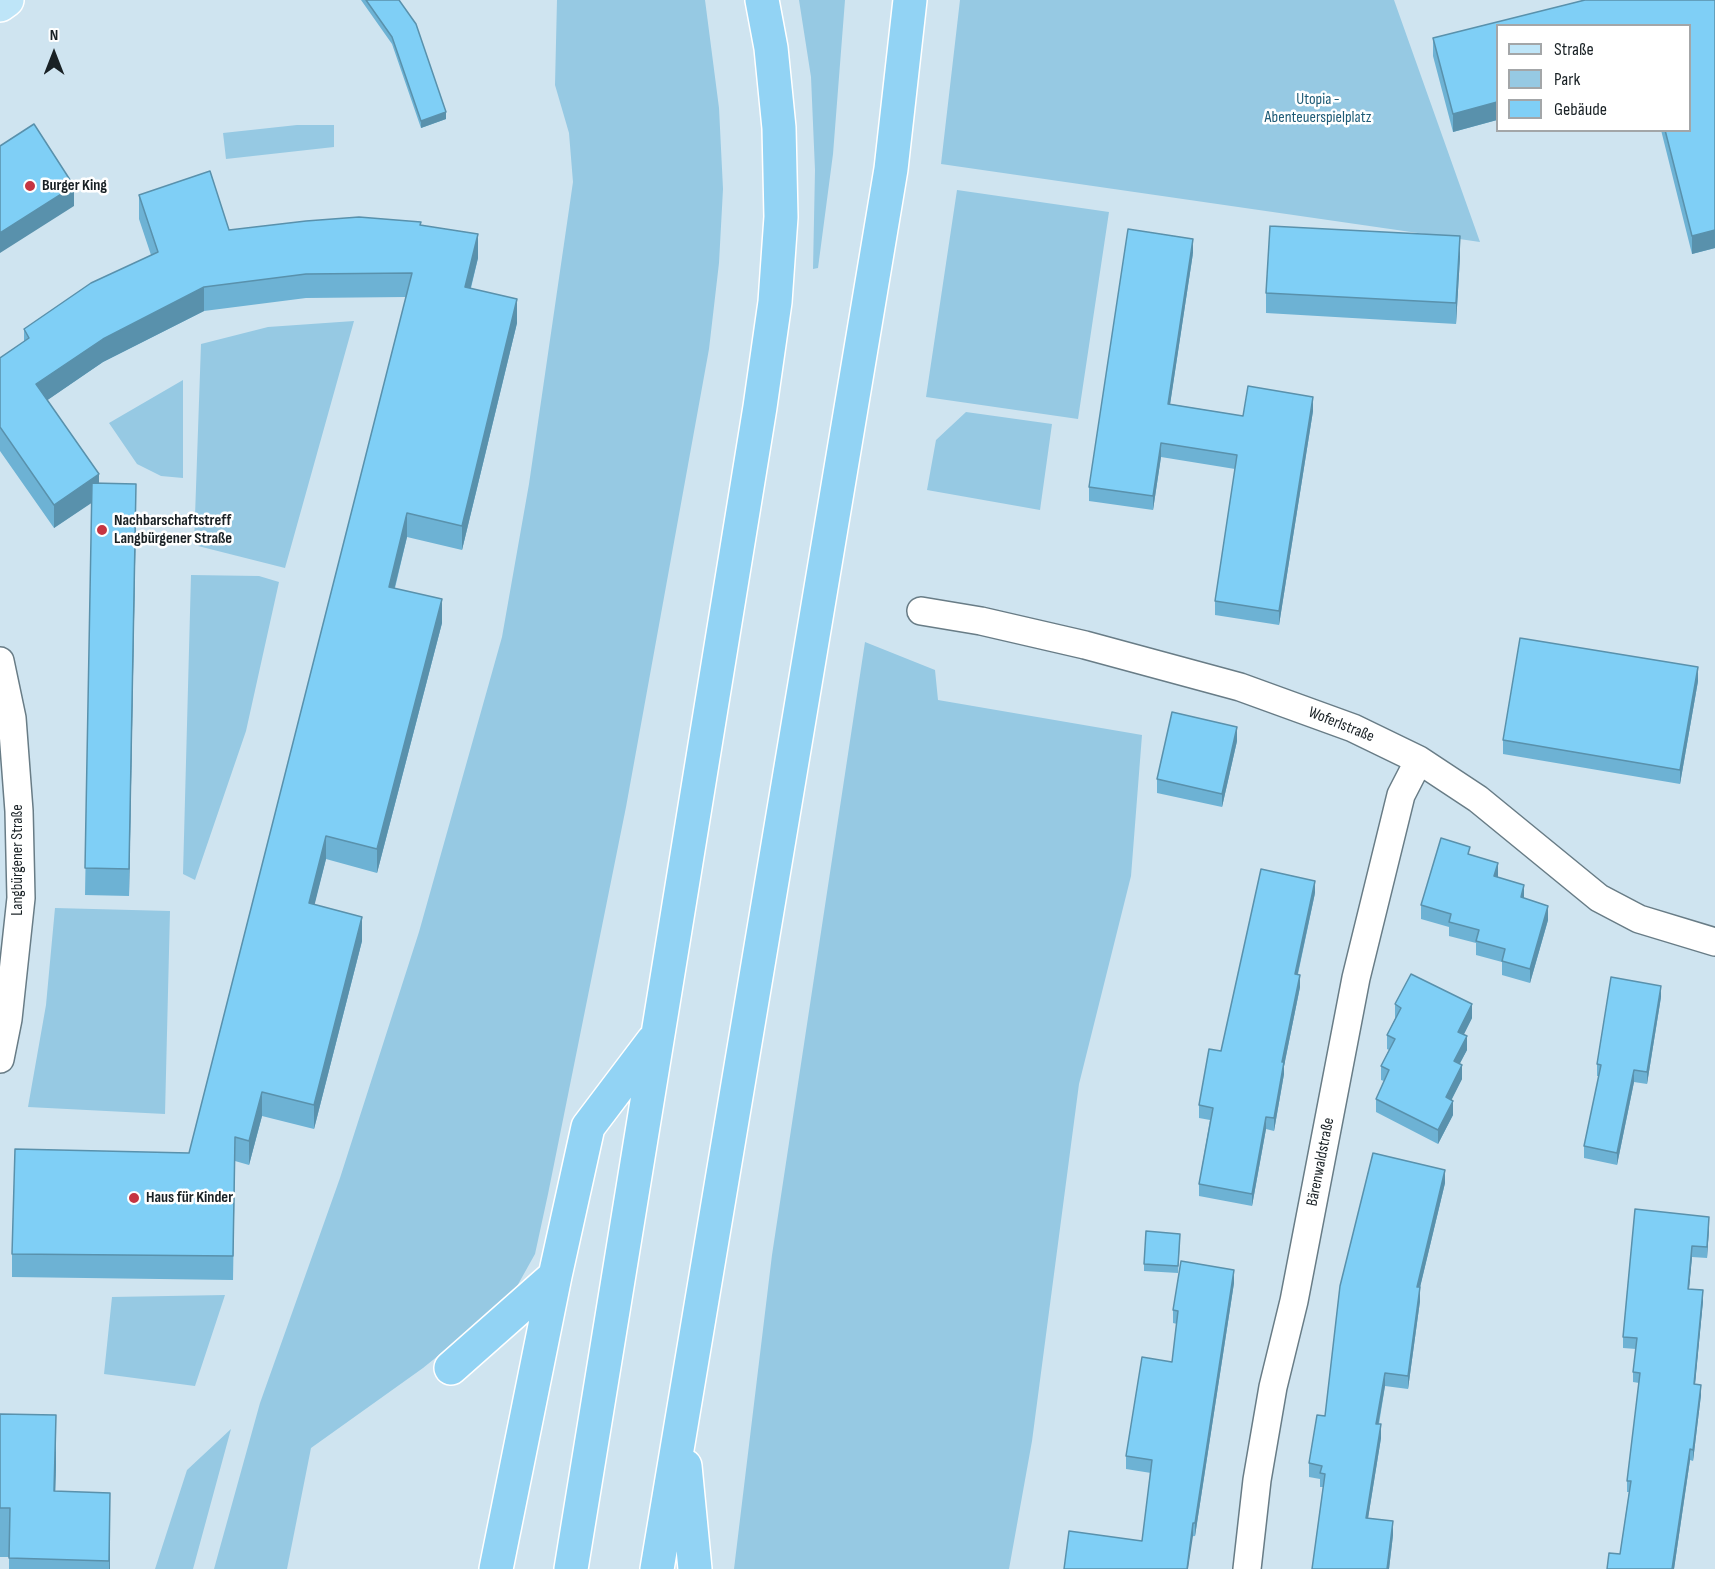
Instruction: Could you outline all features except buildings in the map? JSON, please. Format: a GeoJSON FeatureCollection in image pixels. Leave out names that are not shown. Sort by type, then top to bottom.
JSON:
{"type":"FeatureCollection","features":[{"type":"Feature","properties":{"kind":"highway"},"geometry":{"type":"LineString","coordinates":[[571,1569],[760,407],[774,302],[781,217],[779,128],[771,48],[762,0]]}},
{"type":"Feature","properties":{"kind":"highway"},"geometry":{"type":"LineString","coordinates":[[657,1569],[891,169],[910,0]]}},
{"type":"Feature","properties":{"kind":"highway"},"geometry":{"type":"LineString","coordinates":[[496,1569],[555,1276],[588,1127],[656,1038]]}},
{"type":"Feature","properties":{"kind":"highway"},"geometry":{"type":"LineString","coordinates":[[451,1368],[555,1276]]}},
{"type":"Feature","properties":{"kind":"highway"},"geometry":{"type":"LineString","coordinates":[[680,1422],[695,1569]]}},
{"type":"Feature","properties":{"kind":"main road"},"geometry":{"type":"LineString","coordinates":[[0,5],[7,0]]}},
{"type":"Feature","properties":{"kind":"street","name":"Woferlstraße"},"geometry":{"type":"LineString","coordinates":[[921,611],[981,621],[1086,645],[1240,687],[1353,728],[1419,760],[1479,799],[1599,898],[1639,919],[1715,942]]}},
{"type":"Feature","properties":{"kind":"street","name":"Langbürgener Straße"},"geometry":{"type":"LineString","coordinates":[[0,661],[13,728],[19,811],[21,898],[8,1019],[0,1059]]}},
{"type":"Feature","properties":{"kind":"street","name":"Bärenwaldstraße"},"geometry":{"type":"LineString","coordinates":[[1247,1569],[1257,1480],[1273,1387],[1294,1301],[1356,978],[1401,795],[1419,760]]}},
{"type":"Feature","properties":{"kind":"green space"},"geometry":{"type":"Polygon","coordinates":[[[557,0],[705,0],[719,108],[723,189],[719,263],[709,349],[626,807],[535,1254],[511,1297],[423,1368],[311,1448],[287,1569],[214,1569],[260,1403],[340,1178],[419,932],[502,637],[529,484],[573,182],[569,133],[555,85],[557,0]]]}},
{"type":"Feature","properties":{"kind":"green space"},"geometry":{"type":"Polygon","coordinates":[[[799,0],[845,0],[833,154],[818,268],[813,269],[815,170],[811,77],[799,0]]]}},
{"type":"Feature","properties":{"kind":"green space","name":"Utopia - Abenteuerspielplatz"},"geometry":{"type":"Polygon","coordinates":[[[960,0],[1394,0],[1480,242],[941,164],[960,0]]]}},
{"type":"Feature","properties":{"kind":"green space"},"geometry":{"type":"Polygon","coordinates":[[[297,125],[334,125],[334,147],[226,159],[223,133],[297,125]]]}},
{"type":"Feature","properties":{"kind":"green space"},"geometry":{"type":"Polygon","coordinates":[[[957,190],[1109,212],[1078,419],[926,397],[957,190]]]}},
{"type":"Feature","properties":{"kind":"green space"},"geometry":{"type":"Polygon","coordinates":[[[354,321],[285,568],[194,545],[201,344],[268,327],[354,321]]]}},
{"type":"Feature","properties":{"kind":"green space"},"geometry":{"type":"Polygon","coordinates":[[[183,380],[183,478],[161,476],[137,464],[109,423],[183,380]]]}},
{"type":"Feature","properties":{"kind":"green space"},"geometry":{"type":"Polygon","coordinates":[[[966,412],[1052,424],[1040,510],[927,490],[936,440],[966,412]]]}},
{"type":"Feature","properties":{"kind":"green space"},"geometry":{"type":"Polygon","coordinates":[[[191,575],[259,576],[279,582],[246,731],[195,880],[183,874],[191,575]]]}},
{"type":"Feature","properties":{"kind":"green space"},"geometry":{"type":"Polygon","coordinates":[[[865,642],[935,670],[938,700],[1142,735],[1131,876],[1079,1084],[1032,1441],[1009,1569],[734,1569],[772,1255],[865,642]]]}},
{"type":"Feature","properties":{"kind":"green space"},"geometry":{"type":"Polygon","coordinates":[[[55,908],[170,911],[165,1114],[28,1107],[46,1005],[55,908]]]}},
{"type":"Feature","properties":{"kind":"green space"},"geometry":{"type":"Polygon","coordinates":[[[225,1295],[195,1386],[104,1374],[112,1297],[225,1295]]]}},
{"type":"Feature","properties":{"kind":"green space"},"geometry":{"type":"Polygon","coordinates":[[[231,1429],[193,1569],[155,1569],[187,1470],[231,1429]]]}},
{"type":"Feature","properties":{"kind":"place","name":"Burger King"},"geometry":{"type":"Point","coordinates":[30,186]}},
{"type":"Feature","properties":{"kind":"place","name":"Nachbarschaftstreff Langbürgener Straße"},"geometry":{"type":"Point","coordinates":[102,530]}},
{"type":"Feature","properties":{"kind":"place","name":"Haus für Kinder"},"geometry":{"type":"Point","coordinates":[134,1198]}}]}
